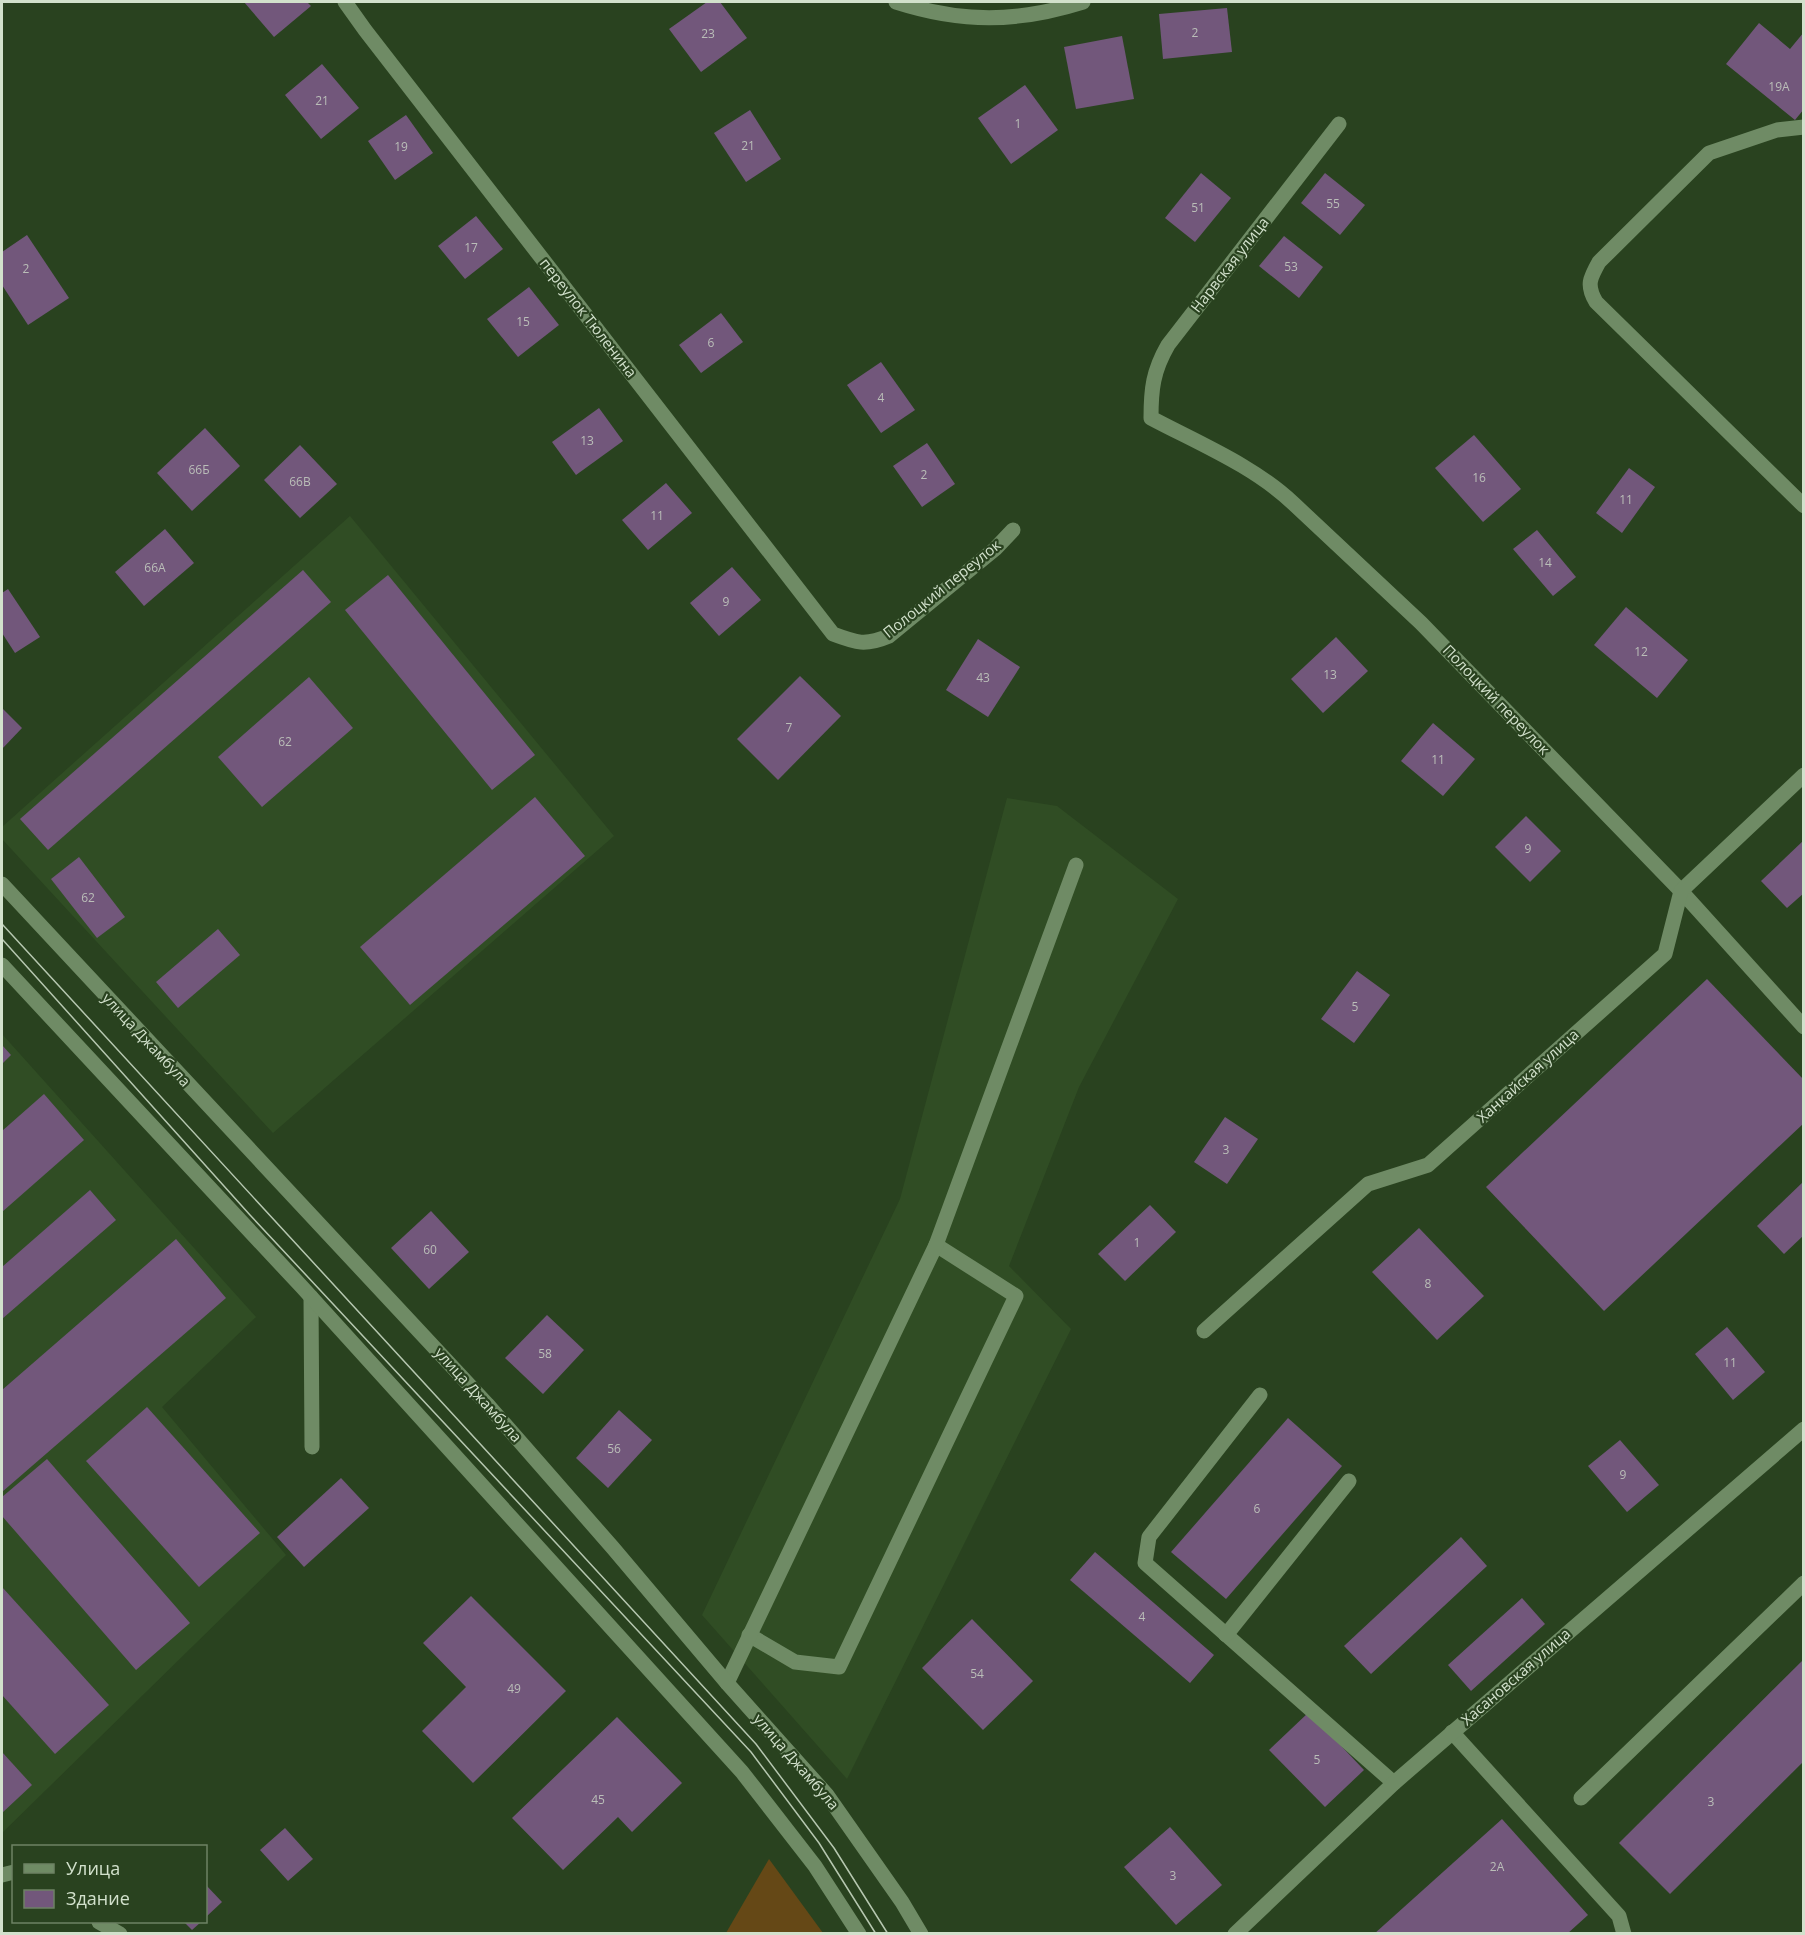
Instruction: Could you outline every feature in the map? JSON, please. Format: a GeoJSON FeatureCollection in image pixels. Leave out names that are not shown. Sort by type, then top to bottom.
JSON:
{"type":"FeatureCollection","features":[{"type":"Feature","properties":{"kind":"street","name":"переулок Тюленина"},"geometry":{"type":"LineString","coordinates":[[345,2],[833,634]]}},
{"type":"Feature","properties":{"kind":"street"},"geometry":{"type":"LineString","coordinates":[[896,2],[922,10],[967,18],[1014,18],[1083,2]]}},
{"type":"Feature","properties":{"kind":"street","name":"Нарвская улица"},"geometry":{"type":"LineString","coordinates":[[1151,418],[1151,390],[1157,364],[1168,345],[1339,124]]}},
{"type":"Feature","properties":{"kind":"street"},"geometry":{"type":"LineString","coordinates":[[1803,127],[1777,130],[1709,153],[1599,262],[1591,277],[1589,291],[1596,302],[1803,506]]}},
{"type":"Feature","properties":{"kind":"street","name":"Полоцкий переулок"},"geometry":{"type":"LineString","coordinates":[[1151,418],[1277,487],[1421,623],[1681,891],[1803,1027]]}},
{"type":"Feature","properties":{"kind":"street","name":"Полоцкий переулок"},"geometry":{"type":"LineString","coordinates":[[833,634],[853,642],[871,643],[888,636],[995,549],[1013,530]]}},
{"type":"Feature","properties":{"kind":"street"},"geometry":{"type":"LineString","coordinates":[[1681,891],[1803,775]]}},
{"type":"Feature","properties":{"kind":"street"},"geometry":{"type":"LineString","coordinates":[[727,1683],[936,1245],[1076,865]]}},
{"type":"Feature","properties":{"kind":"street","name":"улица Джамбула"},"geometry":{"type":"LineString","coordinates":[[2,884],[487,1404],[727,1683],[827,1795],[902,1902],[921,1934]]}},
{"type":"Feature","properties":{"kind":"street","name":"Ханкайская улица"},"geometry":{"type":"LineString","coordinates":[[1204,1331],[1368,1184],[1428,1165],[1665,954],[1681,891]]}},
{"type":"Feature","properties":{"kind":"street"},"geometry":{"type":"LineString","coordinates":[[2,965],[311,1297],[742,1772],[815,1866],[859,1934]]}},
{"type":"Feature","properties":{"kind":"street"},"geometry":{"type":"LineString","coordinates":[[749,1635],[795,1662],[839,1666],[1016,1296],[936,1245]]}},
{"type":"Feature","properties":{"kind":"street"},"geometry":{"type":"LineString","coordinates":[[311,1297],[312,1447]]}},
{"type":"Feature","properties":{"kind":"street"},"geometry":{"type":"LineString","coordinates":[[1260,1395],[1149,1537],[1145,1563],[1394,1783]]}},
{"type":"Feature","properties":{"kind":"street","name":"Хасановская улица"},"geometry":{"type":"LineString","coordinates":[[1235,1934],[1394,1783],[1803,1429]]}},
{"type":"Feature","properties":{"kind":"street"},"geometry":{"type":"LineString","coordinates":[[1226,1635],[1349,1481]]}},
{"type":"Feature","properties":{"kind":"street"},"geometry":{"type":"LineString","coordinates":[[1581,1798],[1803,1583]]}},
{"type":"Feature","properties":{"kind":"street"},"geometry":{"type":"LineString","coordinates":[[1452,1732],[1619,1916],[1624,1934]]}},
{"type":"Feature","properties":{"kind":"street"},"geometry":{"type":"LineString","coordinates":[[101,1923],[120,1934]]}},
{"type":"Feature","properties":{"kind":"shaded area"},"geometry":{"type":"Polygon","coordinates":[[[350,516],[614,836],[273,1133],[2,839],[2,827],[350,516]]]}},
{"type":"Feature","properties":{"kind":"shaded area"},"geometry":{"type":"Polygon","coordinates":[[[1007,798],[1057,806],[1178,899],[1079,1087],[1009,1266],[1071,1329],[847,1779],[702,1615],[900,1199],[1007,798]]]}},
{"type":"Feature","properties":{"kind":"shaded area"},"geometry":{"type":"Polygon","coordinates":[[[2,1034],[256,1317],[162,1407],[286,1555],[2,1833],[2,1034]]]}},
{"type":"Feature","properties":{"kind":"shaded area"},"geometry":{"type":"Polygon","coordinates":[[[769,1859],[823,1933],[726,1933],[769,1859]]]}},
{"type":"Feature","properties":{"kind":"building"},"geometry":{"type":"Polygon","coordinates":[[[244,2],[307,2],[311,6],[274,37],[244,2]]]}},
{"type":"Feature","properties":{"kind":"building"},"geometry":{"type":"Polygon","coordinates":[[[707,2],[720,2],[747,38],[701,72],[669,29],[707,2]]]}},
{"type":"Feature","properties":{"kind":"building"},"geometry":{"type":"Polygon","coordinates":[[[1227,8],[1232,52],[1163,59],[1159,14],[1227,8]]]}},
{"type":"Feature","properties":{"kind":"building"},"geometry":{"type":"Polygon","coordinates":[[[1759,23],[1790,49],[1804,32],[1804,109],[1795,120],[1726,64],[1759,23]]]}},
{"type":"Feature","properties":{"kind":"building"},"geometry":{"type":"Polygon","coordinates":[[[1122,36],[1134,99],[1076,109],[1064,47],[1122,36]]]}},
{"type":"Feature","properties":{"kind":"building"},"geometry":{"type":"Polygon","coordinates":[[[322,64],[359,108],[321,139],[285,95],[322,64]]]}},
{"type":"Feature","properties":{"kind":"building"},"geometry":{"type":"Polygon","coordinates":[[[1025,85],[1058,130],[1011,164],[978,118],[1025,85]]]}},
{"type":"Feature","properties":{"kind":"building"},"geometry":{"type":"Polygon","coordinates":[[[750,110],[781,159],[746,182],[714,133],[750,110]]]}},
{"type":"Feature","properties":{"kind":"building"},"geometry":{"type":"Polygon","coordinates":[[[406,115],[433,153],[395,180],[368,141],[406,115]]]}},
{"type":"Feature","properties":{"kind":"building"},"geometry":{"type":"Polygon","coordinates":[[[1201,173],[1231,198],[1195,242],[1165,218],[1201,173]]]}},
{"type":"Feature","properties":{"kind":"building"},"geometry":{"type":"Polygon","coordinates":[[[1325,173],[1365,205],[1340,235],[1301,203],[1325,173]]]}},
{"type":"Feature","properties":{"kind":"building"},"geometry":{"type":"Polygon","coordinates":[[[476,216],[503,249],[465,279],[438,246],[476,216]]]}},
{"type":"Feature","properties":{"kind":"building"},"geometry":{"type":"Polygon","coordinates":[[[27,235],[69,298],[28,325],[2,285],[2,252],[27,235]]]}},
{"type":"Feature","properties":{"kind":"building"},"geometry":{"type":"Polygon","coordinates":[[[1284,236],[1323,267],[1299,298],[1259,266],[1284,236]]]}},
{"type":"Feature","properties":{"kind":"building"},"geometry":{"type":"Polygon","coordinates":[[[529,287],[559,325],[518,357],[487,319],[529,287]]]}},
{"type":"Feature","properties":{"kind":"building"},"geometry":{"type":"Polygon","coordinates":[[[721,313],[743,342],[701,373],[679,345],[721,313]]]}},
{"type":"Feature","properties":{"kind":"building"},"geometry":{"type":"Polygon","coordinates":[[[881,362],[915,410],[881,433],[847,385],[881,362]]]}},
{"type":"Feature","properties":{"kind":"building"},"geometry":{"type":"Polygon","coordinates":[[[599,408],[623,441],[576,475],[552,442],[599,408]]]}},
{"type":"Feature","properties":{"kind":"building"},"geometry":{"type":"Polygon","coordinates":[[[205,428],[240,466],[192,511],[157,473],[205,428]]]}},
{"type":"Feature","properties":{"kind":"building"},"geometry":{"type":"Polygon","coordinates":[[[1474,435],[1521,489],[1483,522],[1435,468],[1474,435]]]}},
{"type":"Feature","properties":{"kind":"building"},"geometry":{"type":"Polygon","coordinates":[[[927,443],[955,484],[922,507],[893,466],[927,443]]]}},
{"type":"Feature","properties":{"kind":"building"},"geometry":{"type":"Polygon","coordinates":[[[300,445],[337,484],[300,518],[264,480],[300,445]]]}},
{"type":"Feature","properties":{"kind":"building"},"geometry":{"type":"Polygon","coordinates":[[[1629,468],[1655,487],[1622,533],[1596,513],[1629,468]]]}},
{"type":"Feature","properties":{"kind":"building"},"geometry":{"type":"Polygon","coordinates":[[[666,483],[692,513],[648,550],[622,520],[666,483]]]}},
{"type":"Feature","properties":{"kind":"building"},"geometry":{"type":"Polygon","coordinates":[[[165,529],[194,563],[144,606],[115,572],[165,529]]]}},
{"type":"Feature","properties":{"kind":"building"},"geometry":{"type":"Polygon","coordinates":[[[1537,530],[1576,577],[1553,596],[1513,549],[1537,530]]]}},
{"type":"Feature","properties":{"kind":"building"},"geometry":{"type":"Polygon","coordinates":[[[732,567],[761,600],[719,636],[690,603],[732,567]]]}},
{"type":"Feature","properties":{"kind":"building"},"geometry":{"type":"Polygon","coordinates":[[[303,570],[331,602],[48,850],[20,819],[303,570]]]}},
{"type":"Feature","properties":{"kind":"building"},"geometry":{"type":"Polygon","coordinates":[[[388,575],[535,755],[492,790],[345,610],[388,575]]]}},
{"type":"Feature","properties":{"kind":"building"},"geometry":{"type":"Polygon","coordinates":[[[8,589],[40,637],[15,653],[2,633],[2,593],[8,589]]]}},
{"type":"Feature","properties":{"kind":"building"},"geometry":{"type":"Polygon","coordinates":[[[1626,607],[1688,660],[1657,698],[1594,645],[1626,607]]]}},
{"type":"Feature","properties":{"kind":"building"},"geometry":{"type":"Polygon","coordinates":[[[1336,637],[1368,671],[1323,713],[1291,679],[1336,637]]]}},
{"type":"Feature","properties":{"kind":"building"},"geometry":{"type":"Polygon","coordinates":[[[978,639],[1020,667],[988,717],[946,690],[978,639]]]}},
{"type":"Feature","properties":{"kind":"building"},"geometry":{"type":"Polygon","coordinates":[[[800,676],[841,716],[778,780],[737,739],[800,676]]]}},
{"type":"Feature","properties":{"kind":"building"},"geometry":{"type":"Polygon","coordinates":[[[309,677],[353,728],[262,807],[218,757],[309,677]]]}},
{"type":"Feature","properties":{"kind":"building"},"geometry":{"type":"Polygon","coordinates":[[[2,708],[22,728],[2,749],[2,708]]]}},
{"type":"Feature","properties":{"kind":"building"},"geometry":{"type":"Polygon","coordinates":[[[1433,723],[1475,759],[1443,796],[1401,761],[1433,723]]]}},
{"type":"Feature","properties":{"kind":"building"},"geometry":{"type":"Polygon","coordinates":[[[535,797],[585,856],[410,1005],[360,947],[535,797]]]}},
{"type":"Feature","properties":{"kind":"building"},"geometry":{"type":"Polygon","coordinates":[[[1526,816],[1561,851],[1530,882],[1495,847],[1526,816]]]}},
{"type":"Feature","properties":{"kind":"building"},"geometry":{"type":"Polygon","coordinates":[[[1804,840],[1804,893],[1787,908],[1761,881],[1804,840]]]}},
{"type":"Feature","properties":{"kind":"building"},"geometry":{"type":"Polygon","coordinates":[[[79,857],[125,917],[97,938],[51,879],[79,857]]]}},
{"type":"Feature","properties":{"kind":"building"},"geometry":{"type":"Polygon","coordinates":[[[218,929],[240,955],[178,1008],[156,982],[218,929]]]}},
{"type":"Feature","properties":{"kind":"building"},"geometry":{"type":"Polygon","coordinates":[[[1357,971],[1390,995],[1354,1043],[1321,1019],[1357,971]]]}},
{"type":"Feature","properties":{"kind":"building"},"geometry":{"type":"Polygon","coordinates":[[[1707,979],[1804,1080],[1804,1123],[1604,1311],[1486,1187],[1707,979]]]}},
{"type":"Feature","properties":{"kind":"building"},"geometry":{"type":"Polygon","coordinates":[[[2,1045],[11,1055],[2,1064],[2,1045]]]}},
{"type":"Feature","properties":{"kind":"building"},"geometry":{"type":"Polygon","coordinates":[[[44,1094],[84,1140],[2,1212],[2,1131],[44,1094]]]}},
{"type":"Feature","properties":{"kind":"building"},"geometry":{"type":"Polygon","coordinates":[[[1225,1117],[1258,1139],[1227,1184],[1194,1162],[1225,1117]]]}},
{"type":"Feature","properties":{"kind":"building"},"geometry":{"type":"Polygon","coordinates":[[[1804,1181],[1804,1235],[1784,1254],[1757,1226],[1804,1181]]]}},
{"type":"Feature","properties":{"kind":"building"},"geometry":{"type":"Polygon","coordinates":[[[90,1190],[116,1220],[2,1319],[2,1267],[90,1190]]]}},
{"type":"Feature","properties":{"kind":"building"},"geometry":{"type":"Polygon","coordinates":[[[1150,1205],[1176,1232],[1125,1281],[1098,1254],[1150,1205]]]}},
{"type":"Feature","properties":{"kind":"building"},"geometry":{"type":"Polygon","coordinates":[[[431,1211],[469,1252],[429,1289],[391,1248],[431,1211]]]}},
{"type":"Feature","properties":{"kind":"building"},"geometry":{"type":"Polygon","coordinates":[[[1419,1228],[1484,1296],[1437,1340],[1372,1272],[1419,1228]]]}},
{"type":"Feature","properties":{"kind":"building"},"geometry":{"type":"Polygon","coordinates":[[[176,1239],[226,1298],[2,1492],[2,1390],[176,1239]]]}},
{"type":"Feature","properties":{"kind":"building"},"geometry":{"type":"Polygon","coordinates":[[[547,1315],[584,1350],[543,1394],[505,1358],[547,1315]]]}},
{"type":"Feature","properties":{"kind":"building"},"geometry":{"type":"Polygon","coordinates":[[[1727,1327],[1765,1372],[1733,1400],[1695,1354],[1727,1327]]]}},
{"type":"Feature","properties":{"kind":"building"},"geometry":{"type":"Polygon","coordinates":[[[147,1407],[260,1533],[199,1587],[86,1461],[147,1407]]]}},
{"type":"Feature","properties":{"kind":"building"},"geometry":{"type":"Polygon","coordinates":[[[619,1410],[652,1440],[608,1488],[576,1458],[619,1410]]]}},
{"type":"Feature","properties":{"kind":"building"},"geometry":{"type":"Polygon","coordinates":[[[1288,1418],[1342,1466],[1226,1599],[1171,1552],[1288,1418]]]}},
{"type":"Feature","properties":{"kind":"building"},"geometry":{"type":"Polygon","coordinates":[[[1620,1440],[1659,1485],[1627,1512],[1588,1466],[1620,1440]]]}},
{"type":"Feature","properties":{"kind":"building"},"geometry":{"type":"Polygon","coordinates":[[[47,1459],[190,1623],[136,1670],[2,1516],[2,1497],[47,1459]]]}},
{"type":"Feature","properties":{"kind":"building"},"geometry":{"type":"Polygon","coordinates":[[[341,1478],[369,1508],[304,1567],[277,1537],[341,1478]]]}},
{"type":"Feature","properties":{"kind":"building"},"geometry":{"type":"Polygon","coordinates":[[[1461,1537],[1487,1566],[1371,1674],[1344,1646],[1461,1537]]]}},
{"type":"Feature","properties":{"kind":"building"},"geometry":{"type":"Polygon","coordinates":[[[1095,1552],[1214,1655],[1190,1683],[1070,1580],[1095,1552]]]}},
{"type":"Feature","properties":{"kind":"building"},"geometry":{"type":"Polygon","coordinates":[[[2,1587],[109,1705],[55,1754],[2,1695],[2,1587]]]}},
{"type":"Feature","properties":{"kind":"building"},"geometry":{"type":"Polygon","coordinates":[[[471,1596],[566,1691],[473,1783],[422,1731],[466,1687],[423,1643],[471,1596]]]}},
{"type":"Feature","properties":{"kind":"building"},"geometry":{"type":"Polygon","coordinates":[[[1522,1598],[1545,1624],[1471,1691],[1448,1665],[1522,1598]]]}},
{"type":"Feature","properties":{"kind":"building"},"geometry":{"type":"Polygon","coordinates":[[[972,1619],[1033,1681],[983,1730],[922,1668],[972,1619]]]}},
{"type":"Feature","properties":{"kind":"building"},"geometry":{"type":"Polygon","coordinates":[[[1804,1659],[1804,1761],[1670,1894],[1619,1843],[1804,1659]]]}},
{"type":"Feature","properties":{"kind":"building"},"geometry":{"type":"Polygon","coordinates":[[[1309,1712],[1364,1770],[1325,1807],[1269,1750],[1309,1712]]]}},
{"type":"Feature","properties":{"kind":"building"},"geometry":{"type":"Polygon","coordinates":[[[617,1717],[682,1783],[632,1832],[618,1817],[563,1870],[512,1818],[617,1717]]]}},
{"type":"Feature","properties":{"kind":"building"},"geometry":{"type":"Polygon","coordinates":[[[2,1752],[32,1785],[2,1813],[2,1752]]]}},
{"type":"Feature","properties":{"kind":"building"},"geometry":{"type":"Polygon","coordinates":[[[1502,1819],[1588,1915],[1567,1934],[1374,1934],[1502,1819]]]}},
{"type":"Feature","properties":{"kind":"building"},"geometry":{"type":"Polygon","coordinates":[[[1170,1827],[1222,1885],[1176,1925],[1124,1867],[1170,1827]]]}},
{"type":"Feature","properties":{"kind":"building"},"geometry":{"type":"Polygon","coordinates":[[[285,1828],[313,1859],[288,1881],[260,1850],[285,1828]]]}},
{"type":"Feature","properties":{"kind":"building"},"geometry":{"type":"Polygon","coordinates":[[[207,1886],[222,1902],[207,1916],[207,1886]]]}},
{"type":"Feature","properties":{"kind":"building"},"geometry":{"type":"Polygon","coordinates":[[[185,1923],[200,1923],[192,1930],[185,1923]]]}},
{"type":"Feature","properties":{"kind":"tram line"},"geometry":{"type":"LineString","coordinates":[[2,924],[756,1744],[834,1848],[888,1934]]}},
{"type":"Feature","properties":{"kind":"tram line"},"geometry":{"type":"LineString","coordinates":[[2,939],[250,1215],[751,1752],[819,1843],[876,1934]]}}]}
